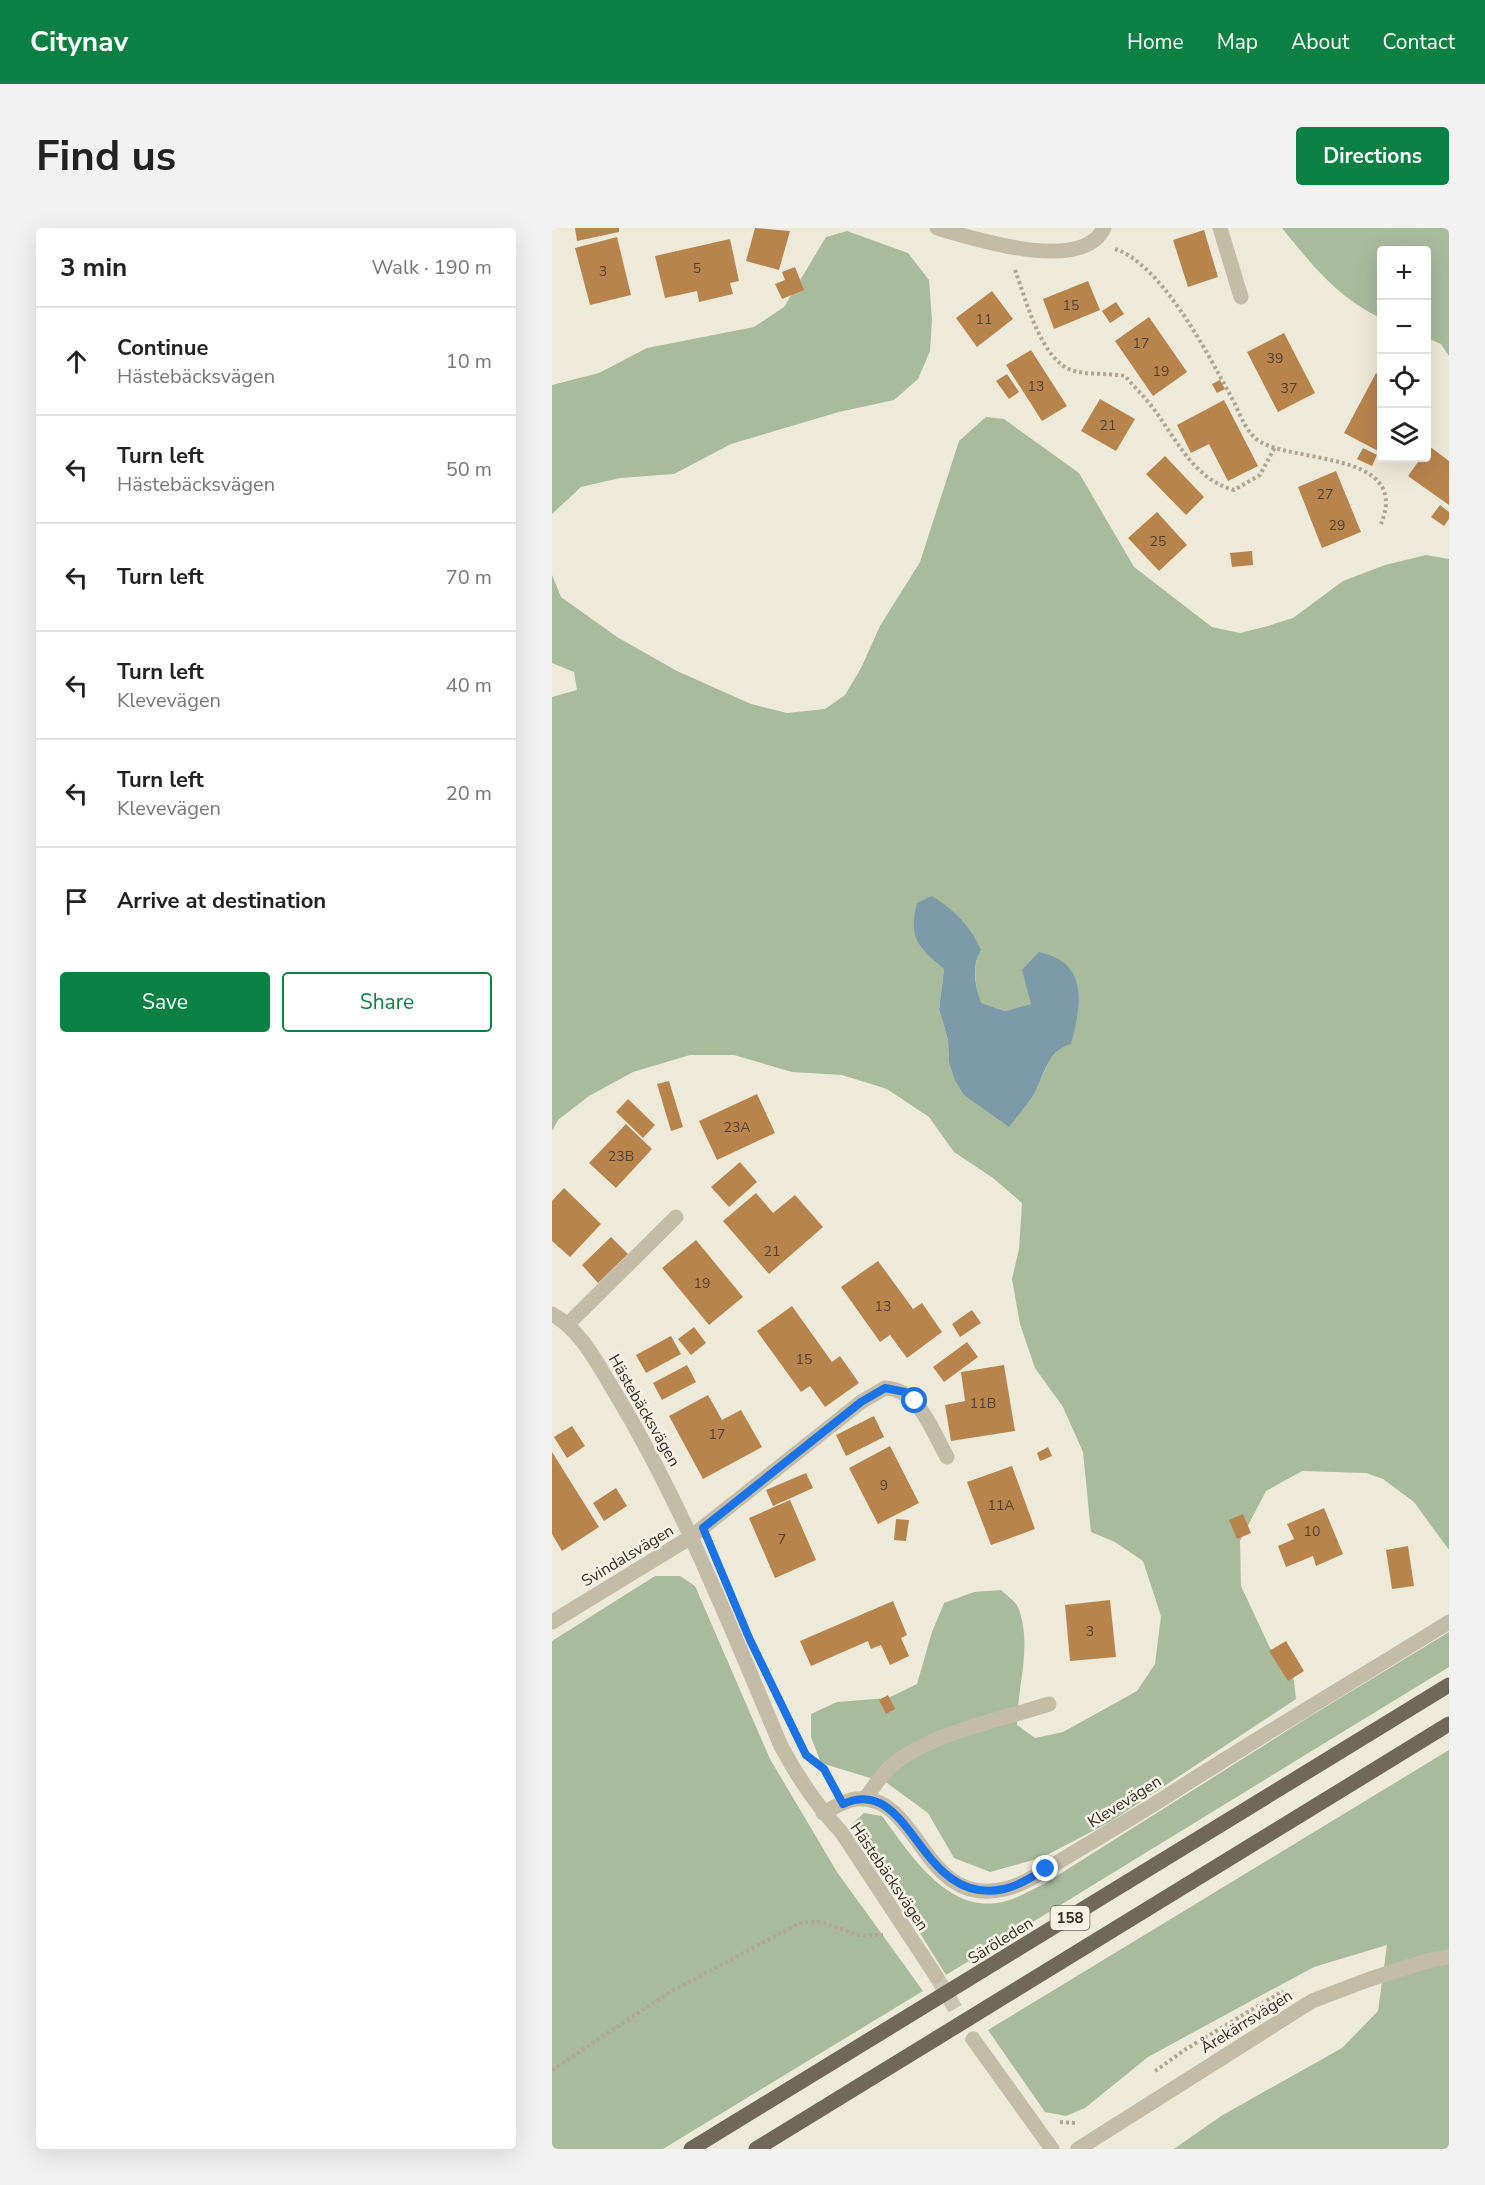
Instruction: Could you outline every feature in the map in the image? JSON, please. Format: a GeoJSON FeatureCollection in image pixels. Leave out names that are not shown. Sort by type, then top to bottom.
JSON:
{"type":"FeatureCollection","features":[{"type":"Feature","properties":{"kind":"main road","name":"Säröleden"},"geometry":{"type":"LineString","coordinates":[[691,2149],[1449,1685]]}},
{"type":"Feature","properties":{"kind":"main road","name":"158"},"geometry":{"type":"LineString","coordinates":[[756,2149],[1449,1724]]}},
{"type":"Feature","properties":{"kind":"street"},"geometry":{"type":"LineString","coordinates":[[937,228],[1013,248],[1057,250],[1088,247],[1099,239],[1104,228]]}},
{"type":"Feature","properties":{"kind":"street"},"geometry":{"type":"LineString","coordinates":[[1220,228],[1241,297]]}},
{"type":"Feature","properties":{"kind":"street"},"geometry":{"type":"LineString","coordinates":[[569,1323],[676,1217]]}},
{"type":"Feature","properties":{"kind":"street","name":"Hästebäcksvägen"},"geometry":{"type":"LineString","coordinates":[[552,1314],[569,1323],[622,1403],[669,1487],[781,1746],[800,1781],[823,1813],[842,1833],[936,1976]]}},
{"type":"Feature","properties":{"kind":"street"},"geometry":{"type":"LineString","coordinates":[[691,1537],[861,1402],[885,1388],[905,1392],[915,1401],[947,1457]]}},
{"type":"Feature","properties":{"kind":"street","name":"Svindalsvägen"},"geometry":{"type":"LineString","coordinates":[[552,1622],[691,1537]]}},
{"type":"Feature","properties":{"kind":"street","name":"Klevevägen"},"geometry":{"type":"LineString","coordinates":[[864,1798],[890,1809],[909,1829],[934,1865],[949,1879],[979,1890],[1005,1889],[1046,1869],[1131,1819],[1449,1622]]}},
{"type":"Feature","properties":{"kind":"street"},"geometry":{"type":"LineString","coordinates":[[823,1813],[852,1799],[864,1798],[890,1767],[909,1753],[933,1742],[1049,1704]]}},
{"type":"Feature","properties":{"kind":"street","name":"Årekärrsvägen"},"geometry":{"type":"LineString","coordinates":[[1078,2149],[1312,2001],[1370,1979],[1430,1960],[1449,1957]]}},
{"type":"Feature","properties":{"kind":"street"},"geometry":{"type":"LineString","coordinates":[[973,2039],[1052,2149]]}},
{"type":"Feature","properties":{"kind":"path"},"geometry":{"type":"LineString","coordinates":[[1088,247],[1107,247],[1127,253],[1145,267],[1175,303],[1209,356],[1253,437],[1275,447],[1342,461],[1366,474],[1378,484],[1386,497],[1386,511],[1381,524]]}},
{"type":"Feature","properties":{"kind":"path"},"geometry":{"type":"LineString","coordinates":[[1013,248],[1014,267],[1042,340],[1052,355],[1061,365],[1076,371],[1125,376],[1156,411],[1179,448],[1217,486],[1234,490],[1260,475],[1275,447]]}},
{"type":"Feature","properties":{"kind":"path"},"geometry":{"type":"LineString","coordinates":[[552,2070],[670,1992],[800,1923],[822,1923],[857,1935],[907,1935]]}},
{"type":"Feature","properties":{"kind":"path"},"geometry":{"type":"LineString","coordinates":[[1152,2074],[1186,2049],[1287,1989]]}},
{"type":"Feature","properties":{"kind":"path"},"geometry":{"type":"LineString","coordinates":[[1054,2121],[1076,2123],[1082,2120]]}},
{"type":"Feature","properties":{"kind":"green space"},"geometry":{"type":"Polygon","coordinates":[[[1282,228],[1449,228],[1449,356],[1441,344],[1431,340],[1431,246],[1377,246],[1377,316],[1339,291],[1282,228]]]}},
{"type":"Feature","properties":{"kind":"green space"},"geometry":{"type":"Polygon","coordinates":[[[847,231],[908,253],[929,280],[932,320],[930,351],[918,379],[894,400],[839,412],[731,444],[674,474],[620,478],[581,487],[552,514],[552,385],[599,373],[647,348],[754,327],[784,307],[826,237],[847,231]]]}},
{"type":"Feature","properties":{"kind":"green space"},"geometry":{"type":"Polygon","coordinates":[[[986,417],[1004,419],[1079,473],[1134,567],[1212,627],[1240,633],[1268,626],[1293,618],[1343,581],[1385,565],[1426,555],[1449,559],[1449,1550],[1414,1502],[1383,1479],[1366,1473],[1302,1471],[1266,1491],[1240,1541],[1241,1586],[1270,1648],[1293,1674],[1296,1699],[1110,1822],[1041,1858],[990,1872],[954,1858],[928,1813],[887,1783],[821,1763],[811,1737],[811,1714],[837,1702],[888,1698],[917,1684],[932,1632],[944,1603],[974,1592],[1001,1590],[1018,1607],[1022,1621],[1024,1651],[1017,1725],[1035,1738],[1063,1732],[1137,1691],[1155,1664],[1161,1616],[1143,1561],[1115,1542],[1091,1532],[1083,1452],[1063,1407],[1035,1368],[1020,1324],[1012,1279],[1019,1249],[1022,1203],[993,1178],[954,1152],[929,1117],[887,1089],[842,1075],[792,1072],[734,1055],[690,1055],[633,1072],[589,1096],[558,1120],[552,1131],[552,697],[577,690],[574,672],[552,663],[552,575],[561,597],[617,637],[677,671],[751,704],[787,713],[825,709],[845,695],[861,668],[880,626],[920,562],[959,441],[986,417]],[[981,950],[944,969],[939,1009],[948,1040],[949,1062],[1035,1092],[1049,1061],[1060,1047],[1032,1004],[1005,1011],[980,1003],[975,976],[981,950]]]}},
{"type":"Feature","properties":{"kind":"green space"},"geometry":{"type":"Polygon","coordinates":[[[655,1576],[680,1576],[695,1586],[770,1759],[837,1872],[923,1991],[663,2149],[552,2149],[552,1641],[655,1576]]]}},
{"type":"Feature","properties":{"kind":"green space"},"geometry":{"type":"Polygon","coordinates":[[[1449,1632],[1449,1667],[946,1975],[852,1824],[864,1813],[882,1816],[919,1864],[949,1891],[967,1900],[985,1904],[1011,1900],[1044,1884],[1449,1632]]]}},
{"type":"Feature","properties":{"kind":"green space"},"geometry":{"type":"Polygon","coordinates":[[[1449,1750],[1449,2149],[1174,2149],[1221,2116],[1342,2048],[1378,2011],[1387,1945],[1314,1967],[1249,2002],[1148,2057],[1085,2108],[1066,2116],[1045,2112],[988,2030],[1449,1750]]]}},
{"type":"Feature","properties":{"kind":"water"},"geometry":{"type":"Polygon","coordinates":[[[932,896],[961,919],[981,950],[976,963],[975,976],[981,1003],[1005,1011],[1031,1004],[1022,970],[1039,952],[1067,966],[1078,988],[1079,1001],[1071,1044],[1057,1051],[1052,1057],[1035,1092],[1009,1127],[964,1095],[955,1080],[949,1062],[948,1040],[939,1009],[944,969],[917,941],[914,925],[917,903],[932,896]]]}},
{"type":"Feature","properties":{"kind":"building"},"geometry":{"type":"Polygon","coordinates":[[[575,228],[619,228],[619,232],[577,241],[575,228]]]}},
{"type":"Feature","properties":{"kind":"building"},"geometry":{"type":"Polygon","coordinates":[[[755,228],[790,231],[779,270],[746,261],[755,228]]]}},
{"type":"Feature","properties":{"kind":"building"},"geometry":{"type":"Polygon","coordinates":[[[1204,230],[1218,277],[1188,287],[1173,240],[1204,230]]]}},
{"type":"Feature","properties":{"kind":"building"},"geometry":{"type":"Polygon","coordinates":[[[617,237],[631,295],[590,305],[575,248],[617,237]]]}},
{"type":"Feature","properties":{"kind":"building"},"geometry":{"type":"Polygon","coordinates":[[[730,239],[739,281],[730,283],[733,294],[699,302],[697,291],[665,298],[655,256],[730,239]]]}},
{"type":"Feature","properties":{"kind":"building"},"geometry":{"type":"Polygon","coordinates":[[[795,267],[804,290],[782,299],[775,284],[785,280],[782,272],[795,267]]]}},
{"type":"Feature","properties":{"kind":"building"},"geometry":{"type":"Polygon","coordinates":[[[1088,281],[1100,310],[1054,329],[1043,299],[1088,281]]]}},
{"type":"Feature","properties":{"kind":"building"},"geometry":{"type":"Polygon","coordinates":[[[992,291],[1013,319],[977,347],[956,318],[992,291]]]}},
{"type":"Feature","properties":{"kind":"building"},"geometry":{"type":"Polygon","coordinates":[[[1116,302],[1124,314],[1110,323],[1102,311],[1116,302]]]}},
{"type":"Feature","properties":{"kind":"building"},"geometry":{"type":"Polygon","coordinates":[[[1149,317],[1187,372],[1153,396],[1115,341],[1149,317]]]}},
{"type":"Feature","properties":{"kind":"building"},"geometry":{"type":"Polygon","coordinates":[[[1284,333],[1315,393],[1278,412],[1247,352],[1284,333]]]}},
{"type":"Feature","properties":{"kind":"building"},"geometry":{"type":"Polygon","coordinates":[[[1031,350],[1067,406],[1042,421],[1006,365],[1031,350]]]}},
{"type":"Feature","properties":{"kind":"building"},"geometry":{"type":"Polygon","coordinates":[[[1376,373],[1377,374],[1377,450],[1344,433],[1376,373]]]}},
{"type":"Feature","properties":{"kind":"building"},"geometry":{"type":"Polygon","coordinates":[[[1007,374],[1019,392],[1009,399],[996,381],[1007,374]]]}},
{"type":"Feature","properties":{"kind":"building"},"geometry":{"type":"Polygon","coordinates":[[[1220,380],[1225,389],[1217,393],[1212,384],[1220,380]]]}},
{"type":"Feature","properties":{"kind":"building"},"geometry":{"type":"Polygon","coordinates":[[[1100,399],[1135,419],[1116,451],[1081,431],[1100,399]]]}},
{"type":"Feature","properties":{"kind":"building"},"geometry":{"type":"Polygon","coordinates":[[[1224,400],[1258,466],[1228,481],[1209,444],[1191,453],[1177,425],[1224,400]]]}},
{"type":"Feature","properties":{"kind":"building"},"geometry":{"type":"Polygon","coordinates":[[[1363,448],[1377,455],[1372,466],[1357,459],[1363,448]]]}},
{"type":"Feature","properties":{"kind":"building"},"geometry":{"type":"Polygon","coordinates":[[[1431,448],[1449,461],[1449,505],[1408,476],[1418,462],[1431,462],[1431,448]]]}},
{"type":"Feature","properties":{"kind":"building"},"geometry":{"type":"Polygon","coordinates":[[[1165,456],[1204,497],[1186,515],[1146,474],[1165,456]]]}},
{"type":"Feature","properties":{"kind":"building"},"geometry":{"type":"Polygon","coordinates":[[[1336,471],[1361,532],[1322,548],[1298,487],[1336,471]]]}},
{"type":"Feature","properties":{"kind":"building"},"geometry":{"type":"Polygon","coordinates":[[[1440,505],[1449,512],[1449,519],[1444,526],[1431,517],[1440,505]]]}},
{"type":"Feature","properties":{"kind":"building"},"geometry":{"type":"Polygon","coordinates":[[[1157,512],[1187,545],[1159,571],[1128,538],[1157,512]]]}},
{"type":"Feature","properties":{"kind":"building"},"geometry":{"type":"Polygon","coordinates":[[[1252,551],[1253,565],[1232,567],[1230,553],[1252,551]]]}},
{"type":"Feature","properties":{"kind":"building"},"geometry":{"type":"Polygon","coordinates":[[[669,1081],[683,1127],[671,1131],[657,1084],[669,1081]]]}},
{"type":"Feature","properties":{"kind":"building"},"geometry":{"type":"Polygon","coordinates":[[[757,1094],[775,1133],[717,1160],[699,1121],[757,1094]]]}},
{"type":"Feature","properties":{"kind":"building"},"geometry":{"type":"Polygon","coordinates":[[[628,1099],[655,1125],[643,1138],[616,1112],[628,1099]]]}},
{"type":"Feature","properties":{"kind":"building"},"geometry":{"type":"Polygon","coordinates":[[[626,1124],[652,1149],[616,1188],[589,1163],[626,1124]]]}},
{"type":"Feature","properties":{"kind":"building"},"geometry":{"type":"Polygon","coordinates":[[[740,1162],[757,1182],[729,1207],[711,1187],[740,1162]]]}},
{"type":"Feature","properties":{"kind":"building"},"geometry":{"type":"Polygon","coordinates":[[[564,1188],[601,1224],[570,1257],[552,1241],[552,1201],[564,1188]]]}},
{"type":"Feature","properties":{"kind":"building"},"geometry":{"type":"Polygon","coordinates":[[[756,1193],[773,1213],[795,1195],[823,1227],[769,1274],[723,1221],[756,1193]]]}},
{"type":"Feature","properties":{"kind":"building"},"geometry":{"type":"Polygon","coordinates":[[[611,1237],[628,1254],[598,1283],[582,1265],[611,1237]]]}},
{"type":"Feature","properties":{"kind":"building"},"geometry":{"type":"Polygon","coordinates":[[[696,1240],[743,1297],[709,1325],[662,1268],[696,1240]]]}},
{"type":"Feature","properties":{"kind":"building"},"geometry":{"type":"Polygon","coordinates":[[[878,1261],[913,1309],[922,1303],[942,1332],[907,1358],[890,1335],[880,1342],[841,1287],[878,1261]]]}},
{"type":"Feature","properties":{"kind":"building"},"geometry":{"type":"Polygon","coordinates":[[[792,1306],[832,1362],[840,1356],[859,1383],[825,1407],[810,1386],[801,1392],[757,1331],[792,1306]]]}},
{"type":"Feature","properties":{"kind":"building"},"geometry":{"type":"Polygon","coordinates":[[[972,1310],[981,1323],[960,1337],[952,1324],[972,1310]]]}},
{"type":"Feature","properties":{"kind":"building"},"geometry":{"type":"Polygon","coordinates":[[[694,1327],[706,1343],[691,1355],[678,1339],[694,1327]]]}},
{"type":"Feature","properties":{"kind":"building"},"geometry":{"type":"Polygon","coordinates":[[[671,1336],[681,1354],[646,1373],[636,1355],[671,1336]]]}},
{"type":"Feature","properties":{"kind":"building"},"geometry":{"type":"Polygon","coordinates":[[[967,1342],[978,1357],[944,1382],[933,1367],[967,1342]]]}},
{"type":"Feature","properties":{"kind":"building"},"geometry":{"type":"Polygon","coordinates":[[[687,1365],[696,1382],[662,1400],[653,1383],[687,1365]]]}},
{"type":"Feature","properties":{"kind":"building"},"geometry":{"type":"Polygon","coordinates":[[[1004,1365],[1015,1431],[951,1441],[945,1405],[965,1401],[961,1372],[1004,1365]]]}},
{"type":"Feature","properties":{"kind":"building"},"geometry":{"type":"Polygon","coordinates":[[[708,1395],[722,1420],[741,1410],[762,1447],[703,1479],[669,1416],[708,1395]]]}},
{"type":"Feature","properties":{"kind":"building"},"geometry":{"type":"Polygon","coordinates":[[[874,1416],[884,1437],[846,1456],[836,1435],[874,1416]]]}},
{"type":"Feature","properties":{"kind":"building"},"geometry":{"type":"Polygon","coordinates":[[[572,1426],[585,1446],[567,1458],[554,1437],[572,1426]]]}},
{"type":"Feature","properties":{"kind":"building"},"geometry":{"type":"Polygon","coordinates":[[[890,1446],[919,1503],[878,1524],[849,1468],[890,1446]]]}},
{"type":"Feature","properties":{"kind":"building"},"geometry":{"type":"Polygon","coordinates":[[[1048,1447],[1052,1456],[1040,1461],[1037,1453],[1048,1447]]]}},
{"type":"Feature","properties":{"kind":"building"},"geometry":{"type":"Polygon","coordinates":[[[552,1452],[599,1527],[562,1551],[552,1534],[552,1452]]]}},
{"type":"Feature","properties":{"kind":"building"},"geometry":{"type":"Polygon","coordinates":[[[1012,1466],[1035,1529],[991,1545],[967,1482],[1012,1466]]]}},
{"type":"Feature","properties":{"kind":"building"},"geometry":{"type":"Polygon","coordinates":[[[806,1473],[813,1488],[773,1506],[766,1490],[806,1473]]]}},
{"type":"Feature","properties":{"kind":"building"},"geometry":{"type":"Polygon","coordinates":[[[616,1488],[627,1506],[604,1521],[593,1503],[616,1488]]]}},
{"type":"Feature","properties":{"kind":"building"},"geometry":{"type":"Polygon","coordinates":[[[790,1500],[816,1560],[775,1578],[749,1518],[790,1500]]]}},
{"type":"Feature","properties":{"kind":"building"},"geometry":{"type":"Polygon","coordinates":[[[1324,1508],[1343,1554],[1316,1566],[1313,1556],[1286,1567],[1278,1546],[1294,1539],[1287,1524],[1324,1508]]]}},
{"type":"Feature","properties":{"kind":"building"},"geometry":{"type":"Polygon","coordinates":[[[1243,1514],[1251,1533],[1237,1539],[1229,1520],[1243,1514]]]}},
{"type":"Feature","properties":{"kind":"building"},"geometry":{"type":"Polygon","coordinates":[[[896,1519],[909,1520],[906,1541],[894,1540],[896,1519]]]}},
{"type":"Feature","properties":{"kind":"building"},"geometry":{"type":"Polygon","coordinates":[[[1408,1546],[1414,1586],[1392,1589],[1386,1550],[1408,1546]]]}},
{"type":"Feature","properties":{"kind":"building"},"geometry":{"type":"Polygon","coordinates":[[[1110,1600],[1116,1657],[1070,1661],[1065,1605],[1110,1600]]]}},
{"type":"Feature","properties":{"kind":"building"},"geometry":{"type":"Polygon","coordinates":[[[893,1601],[907,1635],[901,1638],[909,1656],[890,1665],[881,1645],[871,1649],[868,1641],[811,1666],[800,1641],[893,1601]]]}},
{"type":"Feature","properties":{"kind":"building"},"geometry":{"type":"Polygon","coordinates":[[[1286,1641],[1304,1671],[1288,1681],[1269,1651],[1286,1641]]]}},
{"type":"Feature","properties":{"kind":"building"},"geometry":{"type":"Polygon","coordinates":[[[888,1695],[895,1709],[886,1714],[879,1700],[888,1695]]]}},
{"type":"Feature","properties":{"kind":"tunnel"},"geometry":{"type":"LineString","coordinates":[[936,1976],[973,2039]]}},
{"type":"Feature","properties":{"kind":"route"},"geometry":{"type":"LineString","coordinates":[[915,1401],[905,1392],[885,1388],[861,1402],[703,1528],[750,1640],[806,1755],[824,1769],[843,1804],[852,1799],[864,1798],[890,1809],[909,1829],[934,1865],[949,1879],[961,1885],[979,1890],[1005,1889],[1046,1869]]}}]}
